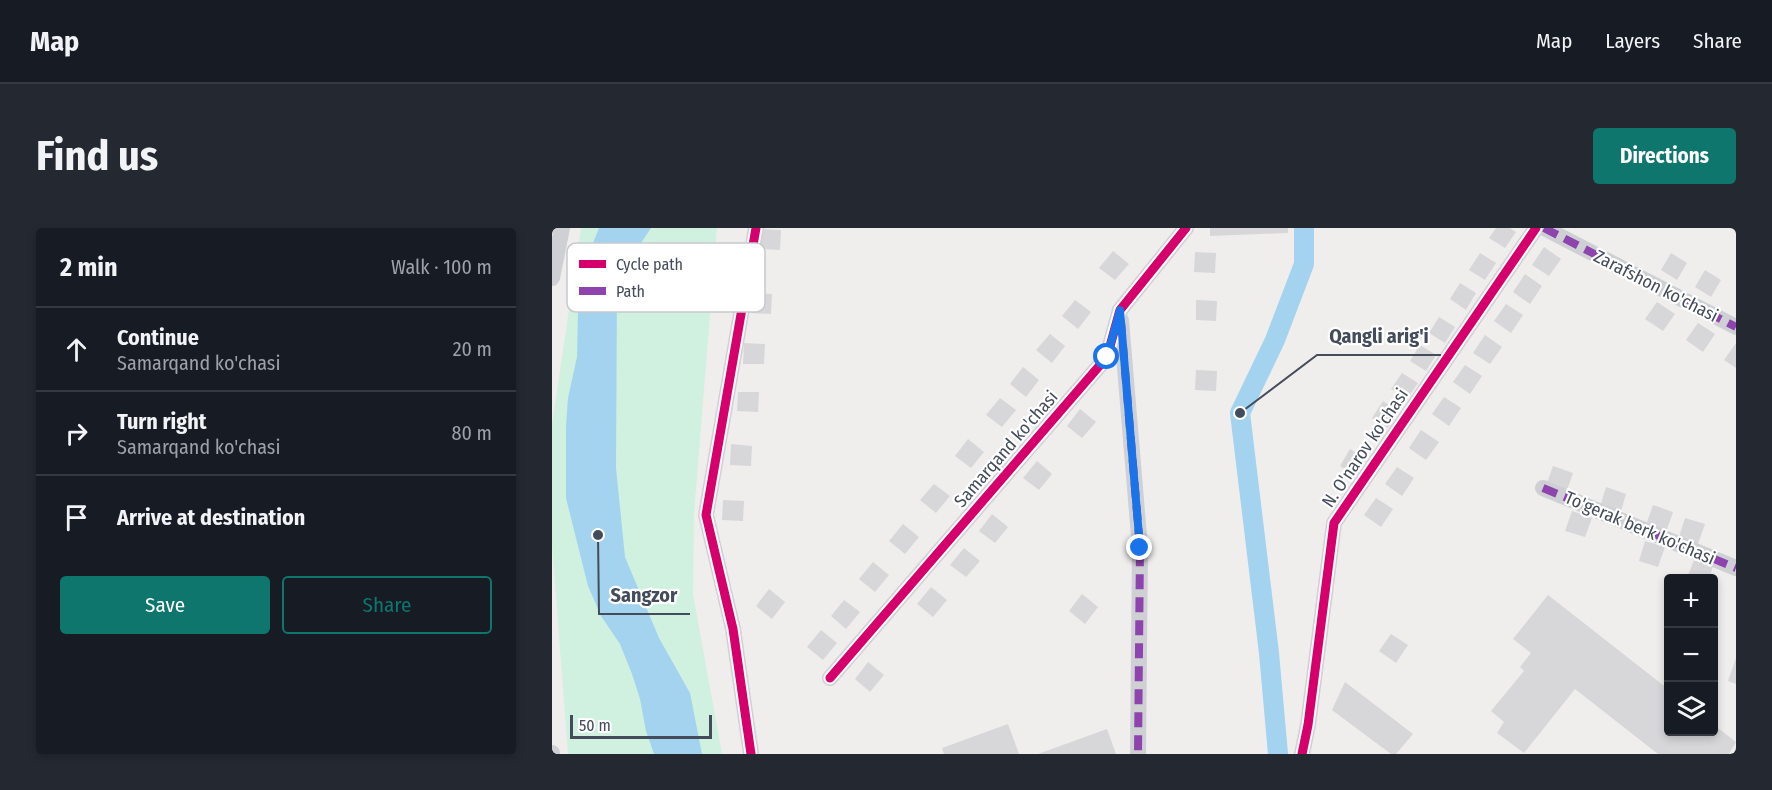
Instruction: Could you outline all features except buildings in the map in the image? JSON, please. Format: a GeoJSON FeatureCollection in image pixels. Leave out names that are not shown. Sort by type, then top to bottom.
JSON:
{"type":"FeatureCollection","features":[{"type":"Feature","properties":{"kind":"street"},"geometry":{"type":"LineString","coordinates":[[552,278],[562,228]]}},
{"type":"Feature","properties":{"kind":"street"},"geometry":{"type":"LineString","coordinates":[[753,243],[756,228]]}},
{"type":"Feature","properties":{"kind":"street","name":"Samarqand ko'chasi"},"geometry":{"type":"LineString","coordinates":[[830,678],[1107,357],[1120,310],[1186,228]]}},
{"type":"Feature","properties":{"kind":"street","name":"N. O'narov ko'chasi"},"geometry":{"type":"LineString","coordinates":[[1302,754],[1308,725],[1334,523],[1536,228]]}},
{"type":"Feature","properties":{"kind":"street","name":"Zarafshon ko'chasi"},"geometry":{"type":"LineString","coordinates":[[1544,228],[1736,327]]}},
{"type":"Feature","properties":{"kind":"street"},"geometry":{"type":"LineString","coordinates":[[1120,310],[1140,548],[1138,754]]}},
{"type":"Feature","properties":{"kind":"street"},"geometry":{"type":"LineString","coordinates":[[741,312],[706,515],[734,629],[751,754]]}},
{"type":"Feature","properties":{"kind":"street","name":"To'gerak berk ko'chasi"},"geometry":{"type":"LineString","coordinates":[[1543,488],[1736,568]]}},
{"type":"Feature","properties":{"kind":"green space"},"geometry":{"type":"Polygon","coordinates":[[[581,228],[717,228],[716,243],[579,243],[581,228]]]}},
{"type":"Feature","properties":{"kind":"green space"},"geometry":{"type":"Polygon","coordinates":[[[569,312],[710,312],[694,514],[693,594],[722,754],[568,754],[552,544],[552,425],[569,312]]]}},
{"type":"Feature","properties":{"kind":"water"},"geometry":{"type":"Polygon","coordinates":[[[599,228],[651,228],[641,243],[593,243],[599,228]]]}},
{"type":"Feature","properties":{"kind":"water"},"geometry":{"type":"Polygon","coordinates":[[[578,312],[617,312],[616,468],[625,557],[659,638],[690,693],[702,754],[654,754],[632,674],[620,644],[601,616],[588,586],[566,498],[568,398],[577,357],[578,312]]]}},
{"type":"Feature","properties":{"kind":"waterway"},"geometry":{"type":"LineString","coordinates":[[1278,754],[1269,653],[1240,413],[1275,340],[1304,264],[1304,228]]}},
{"type":"Feature","properties":{"kind":"marked path"},"geometry":{"type":"LineString","coordinates":[[1544,228],[1736,327]]}},
{"type":"Feature","properties":{"kind":"marked path"},"geometry":{"type":"LineString","coordinates":[[1121,322],[1140,548],[1138,754]]}},
{"type":"Feature","properties":{"kind":"marked path"},"geometry":{"type":"LineString","coordinates":[[1543,488],[1736,568]]}},
{"type":"Feature","properties":{"kind":"cycle path"},"geometry":{"type":"LineString","coordinates":[[753,243],[756,228]]}},
{"type":"Feature","properties":{"kind":"cycle path"},"geometry":{"type":"LineString","coordinates":[[830,678],[1107,357],[1120,310],[1186,228]]}},
{"type":"Feature","properties":{"kind":"cycle path"},"geometry":{"type":"LineString","coordinates":[[1302,754],[1308,725],[1334,523],[1536,228]]}},
{"type":"Feature","properties":{"kind":"cycle path"},"geometry":{"type":"LineString","coordinates":[[741,312],[706,515],[733,629],[751,754]]}},
{"type":"Feature","properties":{"kind":"place","name":"Qangli arig'i"},"geometry":{"type":"Point","coordinates":[1240,413]}},
{"type":"Feature","properties":{"kind":"place","name":"Sangzor"},"geometry":{"type":"Point","coordinates":[598,535]}},
{"type":"Feature","properties":{"kind":"route"},"geometry":{"type":"LineString","coordinates":[[1107,357],[1120,310],[1140,548]]}}]}
